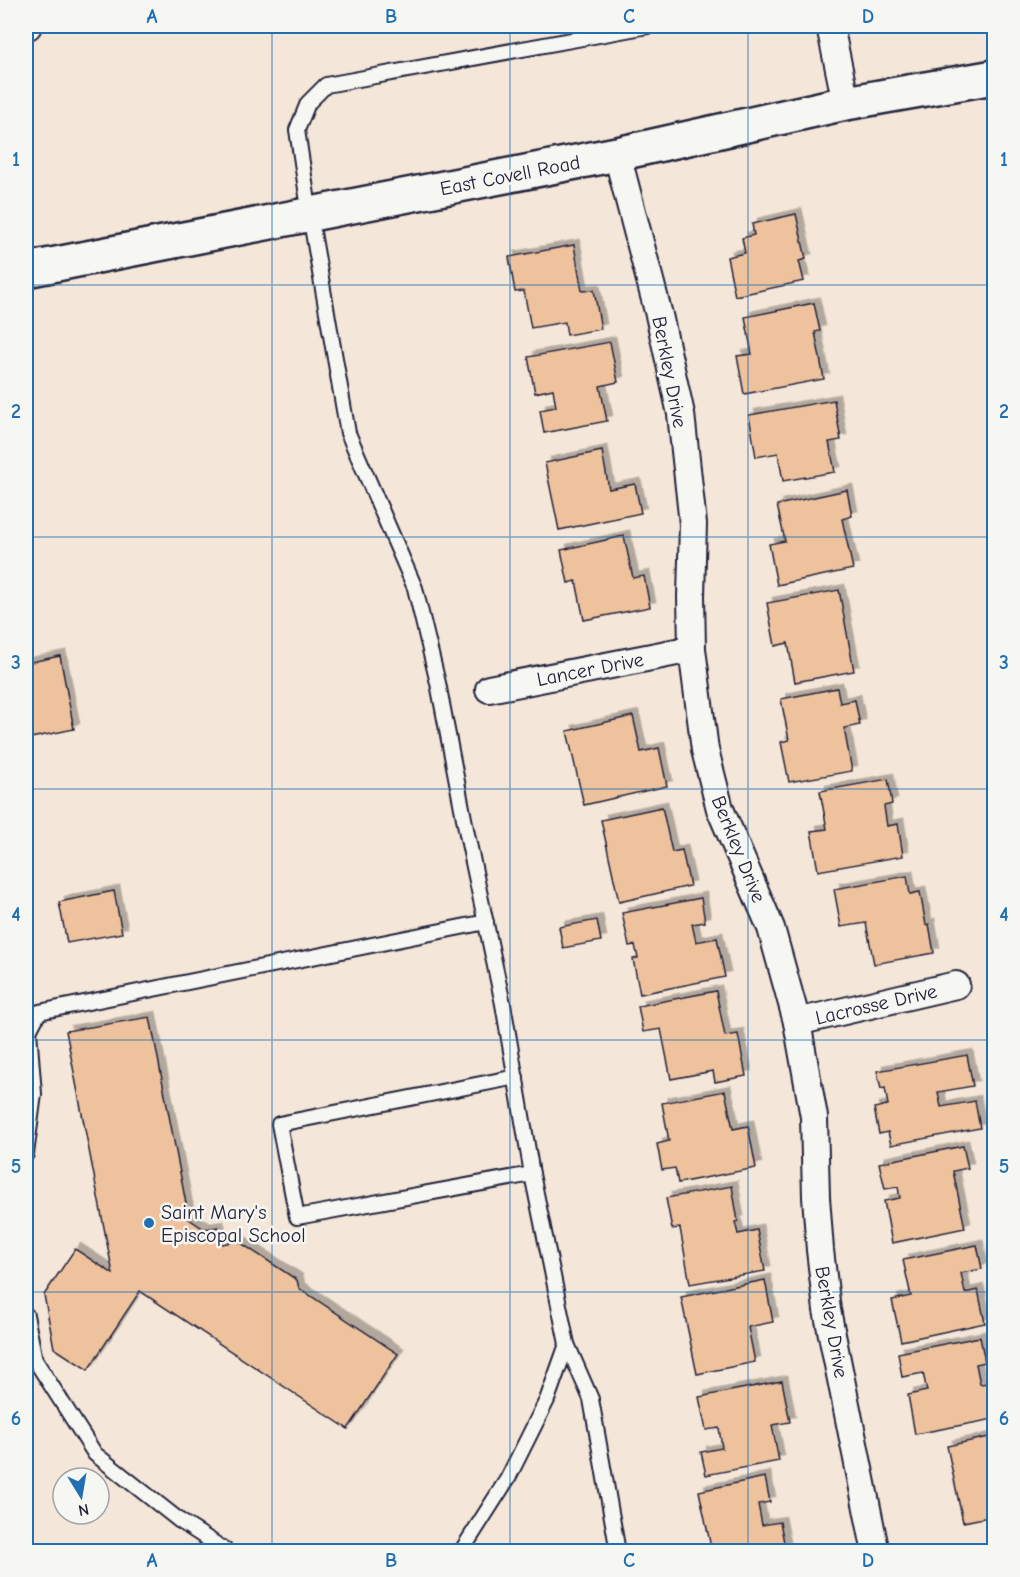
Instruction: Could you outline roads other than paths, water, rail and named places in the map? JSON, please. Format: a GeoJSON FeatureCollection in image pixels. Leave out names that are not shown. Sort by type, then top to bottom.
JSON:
{"type":"FeatureCollection","features":[{"type":"Feature","properties":{"kind":"street"},"geometry":{"type":"LineString","coordinates":[[830,26],[846,103]]}},
{"type":"Feature","properties":{"kind":"street","name":"East Covell Road"},"geometry":{"type":"LineString","coordinates":[[26,270],[617,153],[846,103],[994,77]]}},
{"type":"Feature","properties":{"kind":"street","name":"Berkley Drive"},"geometry":{"type":"LineString","coordinates":[[617,153],[659,315],[681,414],[693,524],[692,649],[705,750],[720,809],[771,928],[797,1022],[814,1117],[816,1197],[827,1310],[874,1543]]}},
{"type":"Feature","properties":{"kind":"street","name":"Lancer Drive"},"geometry":{"type":"LineString","coordinates":[[489,688],[692,649]]}},
{"type":"Feature","properties":{"kind":"street","name":"Lacrosse Drive"},"geometry":{"type":"LineString","coordinates":[[797,1022],[956,985]]}},
{"type":"Feature","properties":{"kind":"lane"},"geometry":{"type":"LineString","coordinates":[[618,1551],[591,1399],[567,1344],[532,1174],[503,1004],[438,683],[416,588],[348,433],[297,130],[308,103],[326,84],[648,26]]}},
{"type":"Feature","properties":{"kind":"lane"},"geometry":{"type":"LineString","coordinates":[[26,1154],[34,1094],[29,1031],[39,1012],[486,922]]}},
{"type":"Feature","properties":{"kind":"lane"},"geometry":{"type":"LineString","coordinates":[[516,1077],[279,1124],[297,1217],[532,1174]]}},
{"type":"Feature","properties":{"kind":"lane"},"geometry":{"type":"LineString","coordinates":[[26,1315],[34,1360],[95,1454],[180,1521],[228,1551]]}},
{"type":"Feature","properties":{"kind":"lane"},"geometry":{"type":"LineString","coordinates":[[460,1551],[508,1478],[523,1449],[547,1400],[567,1344]]}},
{"type":"Feature","properties":{"kind":"place","name":"Saint Mary's Episcopal School"},"geometry":{"type":"Point","coordinates":[149,1223]}}]}
